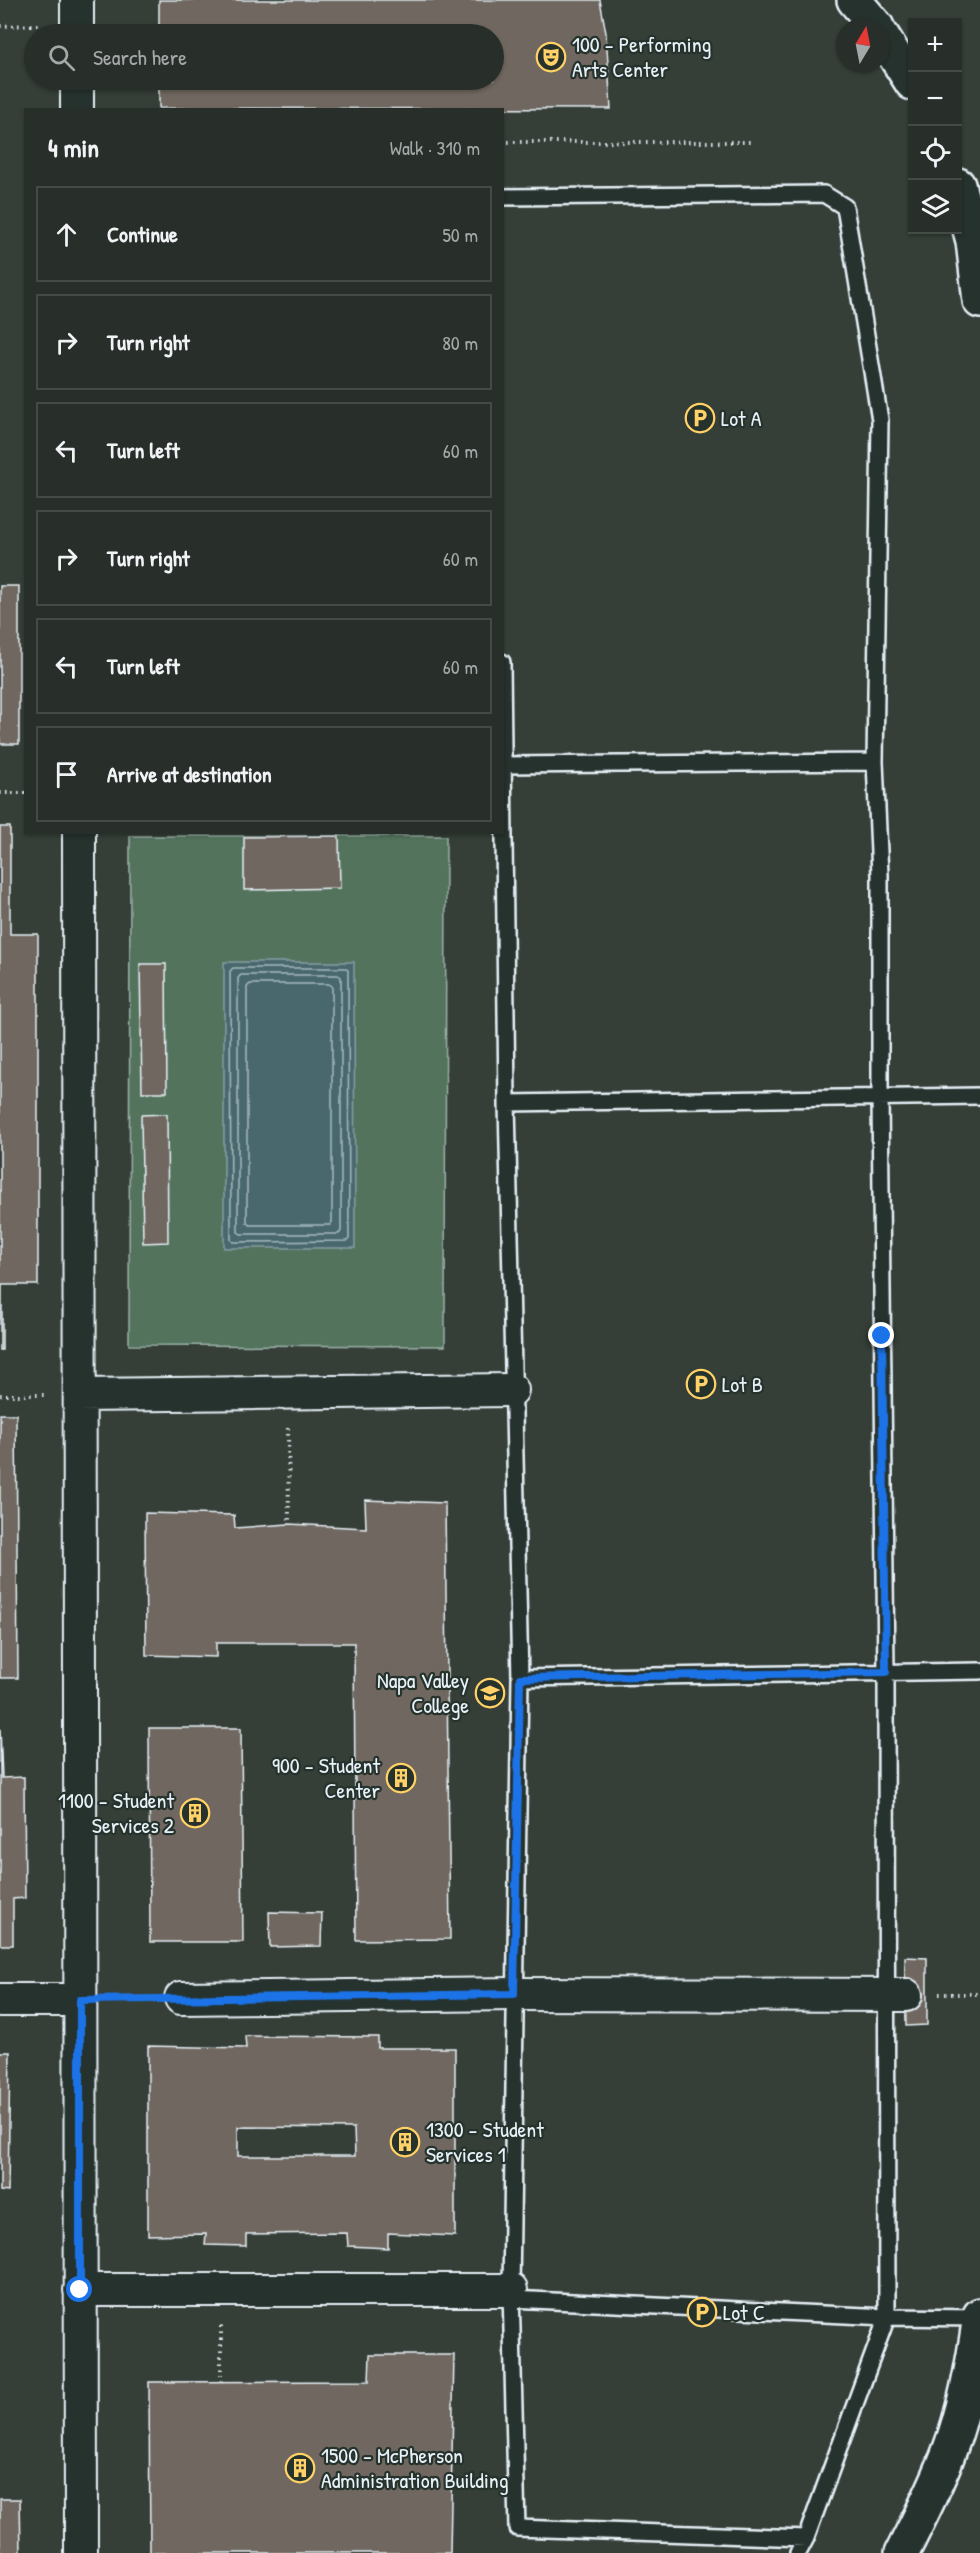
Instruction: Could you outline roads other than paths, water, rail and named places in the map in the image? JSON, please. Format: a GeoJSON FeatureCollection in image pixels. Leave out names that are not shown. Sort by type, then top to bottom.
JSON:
{"type":"FeatureCollection","features":[{"type":"Feature","properties":{"kind":"street"},"geometry":{"type":"LineString","coordinates":[[77,0],[77,24]]}},
{"type":"Feature","properties":{"kind":"street"},"geometry":{"type":"LineString","coordinates":[[854,0],[869,18]]}},
{"type":"Feature","properties":{"kind":"street"},"geometry":{"type":"LineString","coordinates":[[890,48],[908,77]]}},
{"type":"Feature","properties":{"kind":"street"},"geometry":{"type":"LineString","coordinates":[[77,90],[77,108]]}},
{"type":"Feature","properties":{"kind":"street"},"geometry":{"type":"LineString","coordinates":[[962,203],[973,242],[980,302]]}},
{"type":"Feature","properties":{"kind":"street"},"geometry":{"type":"LineString","coordinates":[[79,834],[81,2553]]}},
{"type":"Feature","properties":{"kind":"street"},"geometry":{"type":"LineString","coordinates":[[80,1395],[512,1390]]}},
{"type":"Feature","properties":{"kind":"street"},"geometry":{"type":"LineString","coordinates":[[181,1998],[514,1994],[896,1995]]}},
{"type":"Feature","properties":{"kind":"street"},"geometry":{"type":"LineString","coordinates":[[0,2000],[80,2000]]}},
{"type":"Feature","properties":{"kind":"street"},"geometry":{"type":"LineString","coordinates":[[80,2290],[511,2295]]}},
{"type":"Feature","properties":{"kind":"street"},"geometry":{"type":"LineString","coordinates":[[902,2553],[937,2484],[951,2447],[964,2400],[980,2317]]}},
{"type":"Feature","properties":{"kind":"lane"},"geometry":{"type":"LineString","coordinates":[[504,197],[824,194],[845,207],[880,420],[875,762],[880,875],[879,1097],[886,1672],[896,1995],[886,2317],[806,2538],[798,2553]]}},
{"type":"Feature","properties":{"kind":"lane"},"geometry":{"type":"LineString","coordinates":[[504,765],[875,762]]}},
{"type":"Feature","properties":{"kind":"lane"},"geometry":{"type":"LineString","coordinates":[[504,834],[512,1390],[520,1678],[511,2295],[517,2528],[806,2538]]}},
{"type":"Feature","properties":{"kind":"lane"},"geometry":{"type":"LineString","coordinates":[[507,1103],[980,1096]]}},
{"type":"Feature","properties":{"kind":"lane"},"geometry":{"type":"LineString","coordinates":[[520,1678],[980,1671]]}},
{"type":"Feature","properties":{"kind":"lane"},"geometry":{"type":"LineString","coordinates":[[511,2295],[886,2317],[980,2317]]}},
{"type":"Feature","properties":{"kind":"water"},"geometry":{"type":"Polygon","coordinates":[[[224,962],[354,962],[355,1248],[224,1248],[224,962]]]}},
{"type":"Feature","properties":{"kind":"place","name":"100 - Performing Arts Center"},"geometry":{"type":"Point","coordinates":[551,57]}},
{"type":"Feature","properties":{"kind":"place","name":"Lot A"},"geometry":{"type":"Point","coordinates":[700,418]}},
{"type":"Feature","properties":{"kind":"place","name":"Lot B"},"geometry":{"type":"Point","coordinates":[701,1384]}},
{"type":"Feature","properties":{"kind":"place","name":"Napa Valley College"},"geometry":{"type":"Point","coordinates":[490,1693]}},
{"type":"Feature","properties":{"kind":"place","name":"900 - Student Center"},"geometry":{"type":"Point","coordinates":[401,1778]}},
{"type":"Feature","properties":{"kind":"place","name":"1100 - Student Services 2"},"geometry":{"type":"Point","coordinates":[195,1813]}},
{"type":"Feature","properties":{"kind":"place","name":"1300 - Student Services 1"},"geometry":{"type":"Point","coordinates":[405,2142]}},
{"type":"Feature","properties":{"kind":"place","name":"Lot C"},"geometry":{"type":"Point","coordinates":[702,2312]}},
{"type":"Feature","properties":{"kind":"place","name":"1500 - McPherson Administration Building"},"geometry":{"type":"Point","coordinates":[300,2468]}}]}
